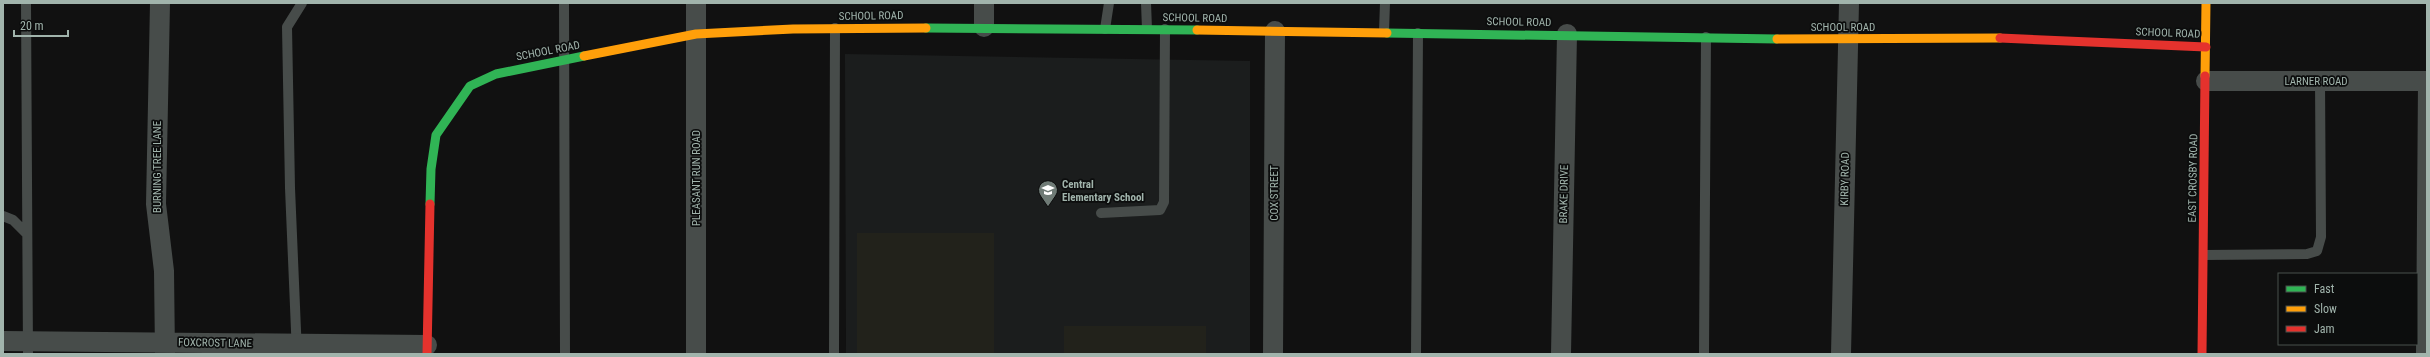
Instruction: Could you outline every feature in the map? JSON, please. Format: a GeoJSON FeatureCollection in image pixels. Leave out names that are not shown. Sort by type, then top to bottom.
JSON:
{"type":"FeatureCollection","features":[{"type":"Feature","properties":{"kind":"street","name":"BURNING TREE LANE"},"geometry":{"type":"LineString","coordinates":[[160,3],[156,204],[164,272],[165,348]]}},
{"type":"Feature","properties":{"kind":"street","name":"PLEASANT RUN ROAD"},"geometry":{"type":"LineString","coordinates":[[696,3],[696,354]]}},
{"type":"Feature","properties":{"kind":"street"},"geometry":{"type":"LineString","coordinates":[[984,3],[984,26]]}},
{"type":"Feature","properties":{"kind":"street","name":"KIRBY ROAD"},"geometry":{"type":"LineString","coordinates":[[1841,354],[1849,3]]}},
{"type":"Feature","properties":{"kind":"street","name":"EAST CROSBY ROAD"},"geometry":{"type":"LineString","coordinates":[[2202,354],[2206,3]]}},
{"type":"Feature","properties":{"kind":"street","name":"SCHOOL ROAD"},"geometry":{"type":"LineString","coordinates":[[427,349],[431,169],[436,136],[470,86],[496,74],[696,34],[835,28],[984,26],[1567,34],[1848,40],[2009,38],[2206,47]]}},
{"type":"Feature","properties":{"kind":"street","name":"COX STREET"},"geometry":{"type":"LineString","coordinates":[[1273,354],[1274,31]]}},
{"type":"Feature","properties":{"kind":"street","name":"BRAKE DRIVE"},"geometry":{"type":"LineString","coordinates":[[1561,354],[1567,34]]}},
{"type":"Feature","properties":{"kind":"street","name":"LARNER ROAD"},"geometry":{"type":"LineString","coordinates":[[2206,81],[2425,81]]}},
{"type":"Feature","properties":{"kind":"street","name":"FOXCROST LANE"},"geometry":{"type":"LineString","coordinates":[[3,341],[28,348],[427,349]]}},
{"type":"Feature","properties":{"kind":"lane"},"geometry":{"type":"LineString","coordinates":[[26,3],[28,348]]}},
{"type":"Feature","properties":{"kind":"lane"},"geometry":{"type":"LineString","coordinates":[[296,349],[290,188],[287,27],[302,3]]}},
{"type":"Feature","properties":{"kind":"lane"},"geometry":{"type":"LineString","coordinates":[[564,3],[565,354]]}},
{"type":"Feature","properties":{"kind":"lane"},"geometry":{"type":"LineString","coordinates":[[1105,28],[1109,3]]}},
{"type":"Feature","properties":{"kind":"lane"},"geometry":{"type":"LineString","coordinates":[[1146,3],[1147,29]]}},
{"type":"Feature","properties":{"kind":"lane"},"geometry":{"type":"LineString","coordinates":[[1384,32],[1385,3]]}},
{"type":"Feature","properties":{"kind":"lane"},"geometry":{"type":"LineString","coordinates":[[834,354],[835,28]]}},
{"type":"Feature","properties":{"kind":"lane"},"geometry":{"type":"LineString","coordinates":[[1101,213],[1160,210],[1164,202],[1165,29]]}},
{"type":"Feature","properties":{"kind":"lane"},"geometry":{"type":"LineString","coordinates":[[1416,354],[1418,33]]}},
{"type":"Feature","properties":{"kind":"lane"},"geometry":{"type":"LineString","coordinates":[[1704,354],[1706,37]]}},
{"type":"Feature","properties":{"kind":"lane"},"geometry":{"type":"LineString","coordinates":[[2204,255],[2307,254],[2317,250],[2321,237],[2320,81]]}},
{"type":"Feature","properties":{"kind":"lane"},"geometry":{"type":"LineString","coordinates":[[2420,354],[2425,81]]}},
{"type":"Feature","properties":{"kind":"lane"},"geometry":{"type":"LineString","coordinates":[[3,216],[13,220],[28,234]]}},
{"type":"Feature","properties":{"kind":"shaded area","name":"Central Elementary School"},"geometry":{"type":"Polygon","coordinates":[[[845,54],[1250,61],[1250,354],[846,354],[845,54]]]}},
{"type":"Feature","properties":{"kind":"shaded area"},"geometry":{"type":"Polygon","coordinates":[[[857,233],[994,233],[994,354],[857,354],[857,233]]]}},
{"type":"Feature","properties":{"kind":"shaded area"},"geometry":{"type":"Polygon","coordinates":[[[1064,326],[1206,326],[1206,354],[1064,354],[1064,326]]]}},
{"type":"Feature","properties":{"kind":"traffic: fast"},"geometry":{"type":"LineString","coordinates":[[926,28],[1197,30]]}},
{"type":"Feature","properties":{"kind":"traffic: fast"},"geometry":{"type":"LineString","coordinates":[[1387,33],[1777,39]]}},
{"type":"Feature","properties":{"kind":"traffic: fast"},"geometry":{"type":"LineString","coordinates":[[430,204],[431,169],[436,135],[470,86],[496,74],[584,56]]}},
{"type":"Feature","properties":{"kind":"traffic: slow"},"geometry":{"type":"LineString","coordinates":[[2205,76],[2206,3]]}},
{"type":"Feature","properties":{"kind":"traffic: slow"},"geometry":{"type":"LineString","coordinates":[[584,56],[696,34],[793,29],[926,28]]}},
{"type":"Feature","properties":{"kind":"traffic: slow"},"geometry":{"type":"LineString","coordinates":[[1197,30],[1387,33]]}},
{"type":"Feature","properties":{"kind":"traffic: slow"},"geometry":{"type":"LineString","coordinates":[[1777,39],[2000,38]]}},
{"type":"Feature","properties":{"kind":"traffic: jam"},"geometry":{"type":"LineString","coordinates":[[2000,38],[2206,47]]}},
{"type":"Feature","properties":{"kind":"traffic: jam"},"geometry":{"type":"LineString","coordinates":[[2202,354],[2205,76]]}},
{"type":"Feature","properties":{"kind":"traffic: jam"},"geometry":{"type":"LineString","coordinates":[[427,354],[430,204]]}},
{"type":"Feature","properties":{"kind":"place","name":"Central Elementary School"},"geometry":{"type":"Point","coordinates":[1048,207]}}]}
